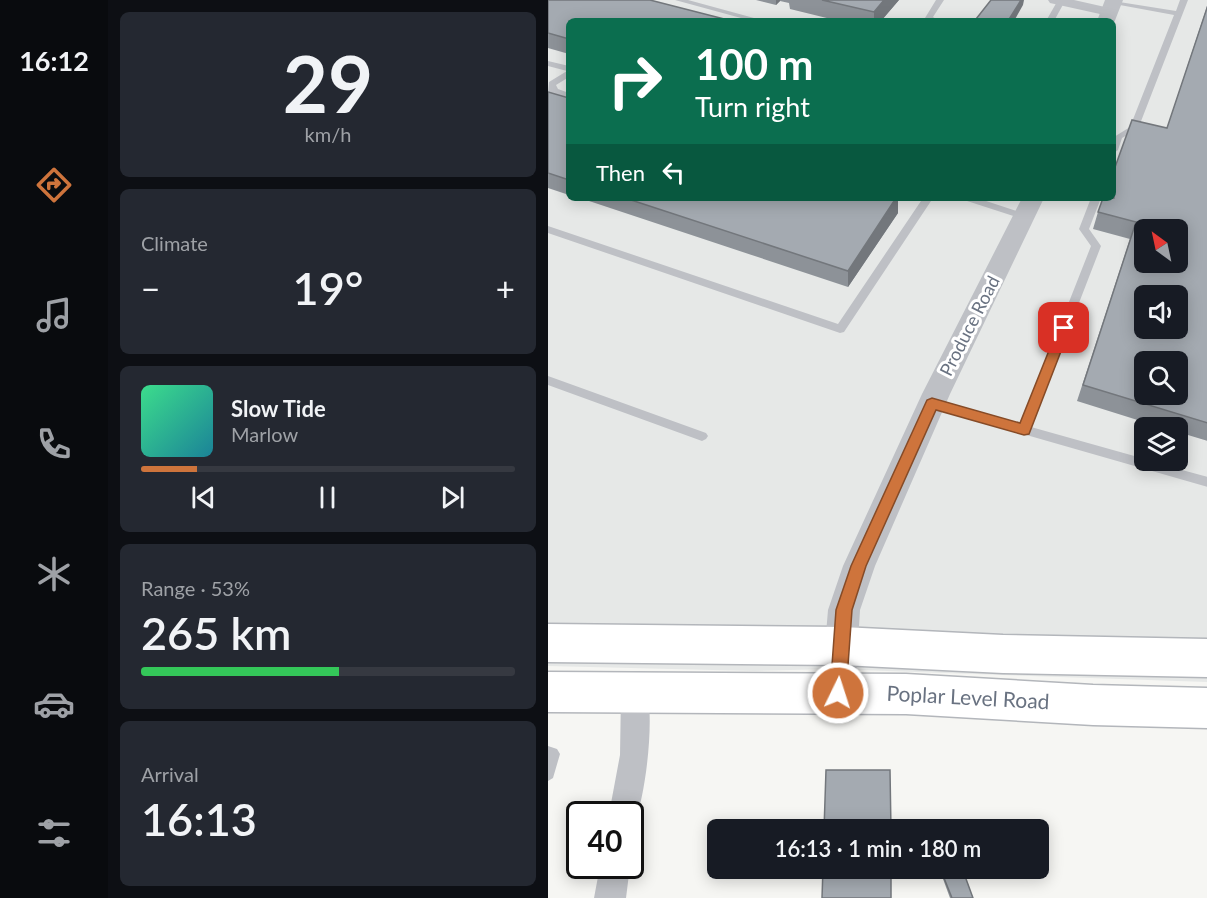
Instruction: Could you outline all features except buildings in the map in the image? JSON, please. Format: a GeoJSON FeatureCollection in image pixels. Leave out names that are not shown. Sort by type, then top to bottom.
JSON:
{"type":"FeatureCollection","features":[{"type":"Feature","properties":{"kind":"main road"},"geometry":{"type":"LineString","coordinates":[[548,643],[842,646],[1003,654],[1208,658]]}},
{"type":"Feature","properties":{"kind":"main road","name":"Poplar Level Road"},"geometry":{"type":"LineString","coordinates":[[548,692],[838,693],[1208,708]]}},
{"type":"Feature","properties":{"kind":"street"},"geometry":{"type":"LineString","coordinates":[[1058,1],[1111,9]]}},
{"type":"Feature","properties":{"kind":"street","name":"Produce Road"},"geometry":{"type":"LineString","coordinates":[[838,693],[844,610],[859,566],[932,404],[1030,207]]}},
{"type":"Feature","properties":{"kind":"street"},"geometry":{"type":"LineString","coordinates":[[626,801],[634,755],[635,693]]}},
{"type":"Feature","properties":{"kind":"street"},"geometry":{"type":"LineString","coordinates":[[610,898],[613,879]]}},
{"type":"Feature","properties":{"kind":"lane"},"geometry":{"type":"LineString","coordinates":[[679,0],[749,18]]}},
{"type":"Feature","properties":{"kind":"lane"},"geometry":{"type":"LineString","coordinates":[[929,18],[940,0]]}},
{"type":"Feature","properties":{"kind":"lane"},"geometry":{"type":"LineString","coordinates":[[1116,144],[1118,137],[1134,129],[1184,0]]}},
{"type":"Feature","properties":{"kind":"lane"},"geometry":{"type":"LineString","coordinates":[[1051,18],[1058,1]]}},
{"type":"Feature","properties":{"kind":"lane"},"geometry":{"type":"LineString","coordinates":[[1111,9],[1179,14]]}},
{"type":"Feature","properties":{"kind":"lane"},"geometry":{"type":"LineString","coordinates":[[548,63],[566,70]]}},
{"type":"Feature","properties":{"kind":"lane"},"geometry":{"type":"LineString","coordinates":[[566,73],[552,84],[551,90],[566,95]]}},
{"type":"Feature","properties":{"kind":"lane"},"geometry":{"type":"LineString","coordinates":[[548,229],[840,329],[926,201]]}},
{"type":"Feature","properties":{"kind":"lane"},"geometry":{"type":"LineString","coordinates":[[988,201],[1030,207]]}},
{"type":"Feature","properties":{"kind":"lane"},"geometry":{"type":"LineString","coordinates":[[1024,430],[1096,246],[1084,229],[1095,201]]}},
{"type":"Feature","properties":{"kind":"lane"},"geometry":{"type":"LineString","coordinates":[[548,380],[702,436]]}},
{"type":"Feature","properties":{"kind":"lane"},"geometry":{"type":"LineString","coordinates":[[932,404],[1208,482]]}},
{"type":"Feature","properties":{"kind":"lane"},"geometry":{"type":"LineString","coordinates":[[548,753],[552,754],[548,773]]}},
{"type":"Feature","properties":{"kind":"shaded area"},"geometry":{"type":"Polygon","coordinates":[[[548,0],[1207,0],[1207,682],[829,669],[754,671],[548,666],[548,0]]]}},
{"type":"Feature","properties":{"kind":"route"},"geometry":{"type":"LineString","coordinates":[[838,693],[844,610],[859,566],[898,475],[932,404],[1024,430],[1064,328]]}}]}
